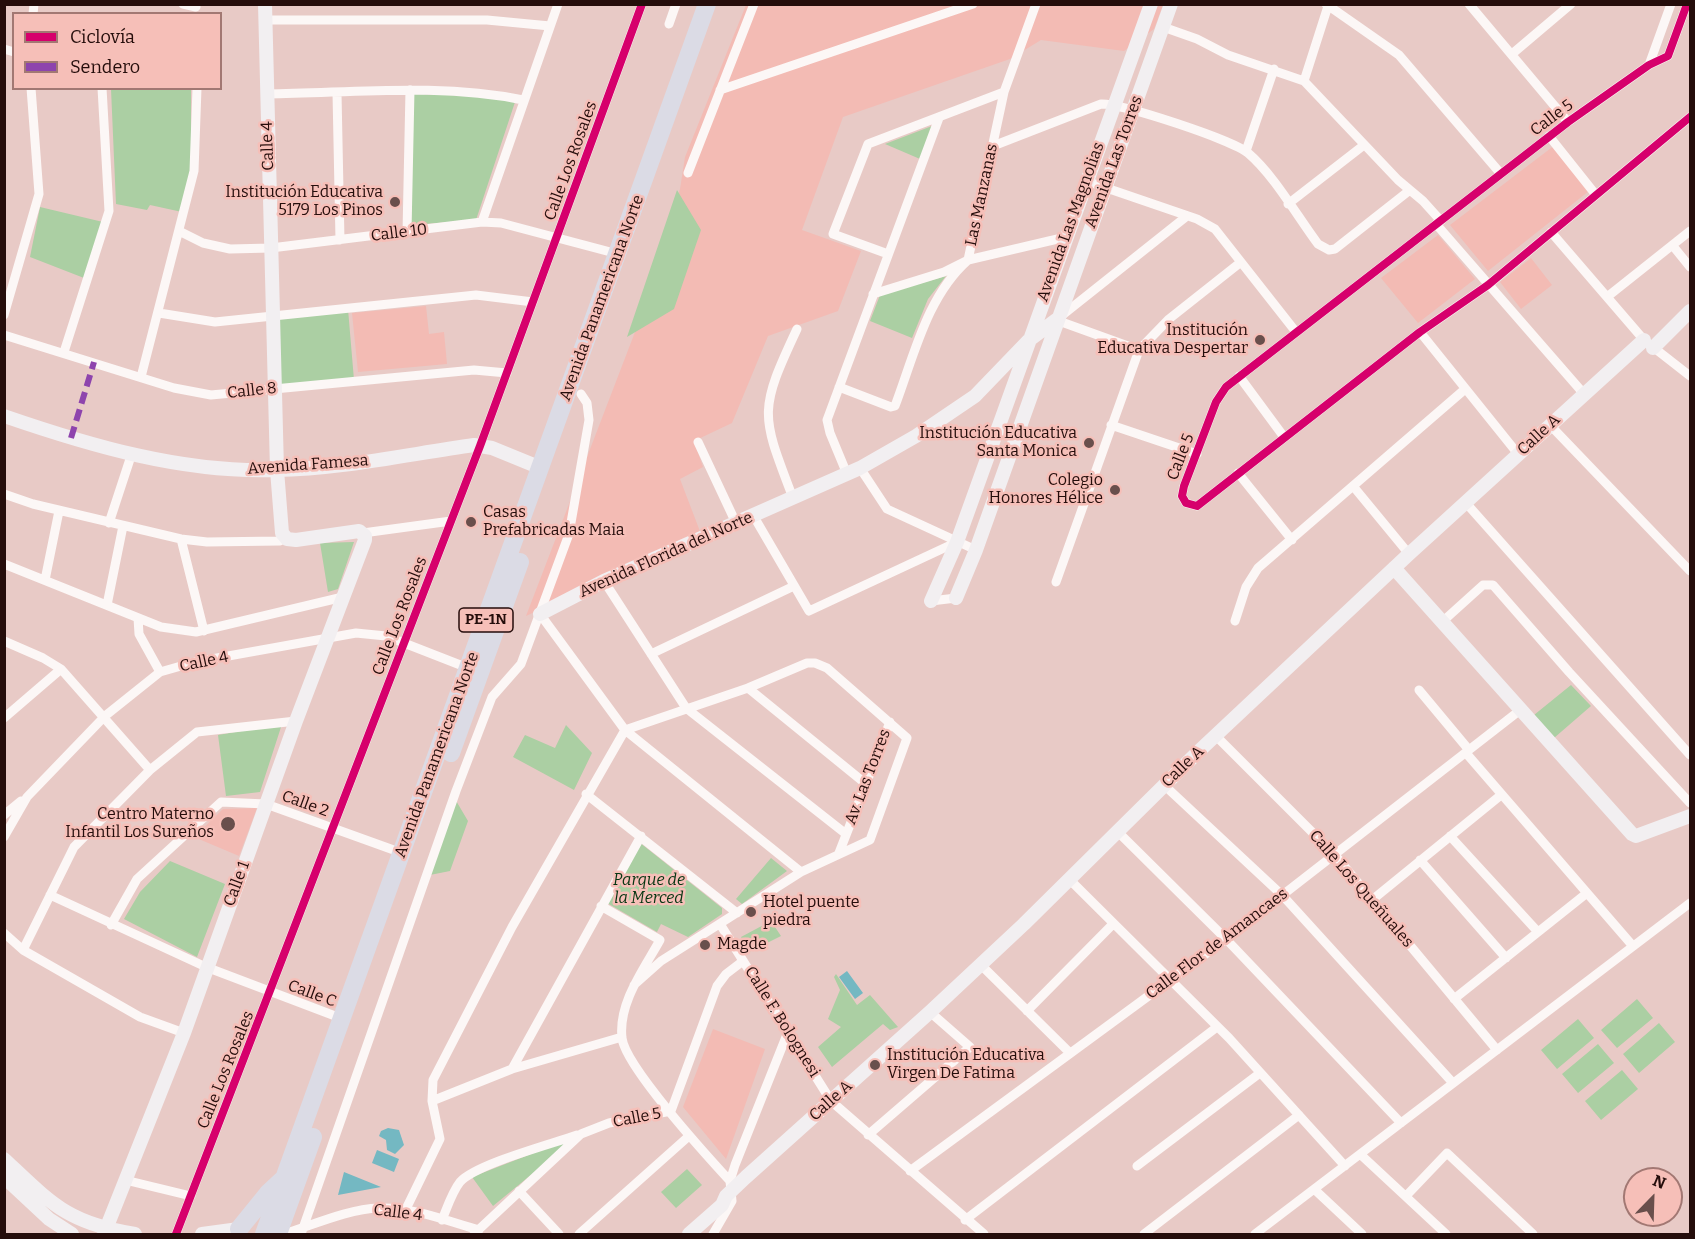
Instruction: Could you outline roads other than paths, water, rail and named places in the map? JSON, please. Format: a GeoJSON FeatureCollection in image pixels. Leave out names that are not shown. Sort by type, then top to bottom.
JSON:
{"type":"FeatureCollection","features":[{"type":"Feature","properties":{"kind":"highway","name":"Avenida Panamericana Norte"},"geometry":{"type":"LineString","coordinates":[[278,1234],[720,4]]}},
{"type":"Feature","properties":{"kind":"highway","name":"Avenida Panamericana Norte"},"geometry":{"type":"LineString","coordinates":[[264,1234],[707,5]]}},
{"type":"Feature","properties":{"kind":"highway"},"geometry":{"type":"LineString","coordinates":[[238,1232],[269,1192],[285,1178]]}},
{"type":"Feature","properties":{"kind":"street"},"geometry":{"type":"LineString","coordinates":[[183,4],[196,8]]}},
{"type":"Feature","properties":{"kind":"street","name":"Calle 4"},"geometry":{"type":"LineString","coordinates":[[265,4],[277,470],[280,516],[285,538]]}},
{"type":"Feature","properties":{"kind":"street"},"geometry":{"type":"LineString","coordinates":[[482,222],[558,4]]}},
{"type":"Feature","properties":{"kind":"street","name":"Calle Los Rosales"},"geometry":{"type":"LineString","coordinates":[[177,1234],[480,446],[642,4]]}},
{"type":"Feature","properties":{"kind":"street"},"geometry":{"type":"LineString","coordinates":[[669,24],[676,4]]}},
{"type":"Feature","properties":{"kind":"street"},"geometry":{"type":"LineString","coordinates":[[688,173],[754,4]]}},
{"type":"Feature","properties":{"kind":"street"},"geometry":{"type":"LineString","coordinates":[[720,90],[973,4]]}},
{"type":"Feature","properties":{"kind":"street","name":"Las Manzanas"},"geometry":{"type":"LineString","coordinates":[[839,387],[893,407],[938,297],[955,271],[968,260],[1004,92],[1036,4]]}},
{"type":"Feature","properties":{"kind":"street","name":"Avenida Las Torres"},"geometry":{"type":"LineString","coordinates":[[1114,103],[1150,4]]}},
{"type":"Feature","properties":{"kind":"street","name":"Avenida Las Torres"},"geometry":{"type":"LineString","coordinates":[[1056,320],[1106,189],[1171,4]]}},
{"type":"Feature","properties":{"kind":"street"},"geometry":{"type":"LineString","coordinates":[[1469,4],[1568,122]]}},
{"type":"Feature","properties":{"kind":"street"},"geometry":{"type":"LineString","coordinates":[[1512,54],[1571,4]]}},
{"type":"Feature","properties":{"kind":"street"},"geometry":{"type":"LineString","coordinates":[[1649,65],[1671,4]]}},
{"type":"Feature","properties":{"kind":"street","name":"Calle 5"},"geometry":{"type":"LineString","coordinates":[[1687,4],[1668,56],[1649,65],[1549,136],[1226,387],[1216,402],[1182,492],[1184,500],[1189,505],[1200,505],[1420,332],[1488,285],[1690,117]]}},
{"type":"Feature","properties":{"kind":"street"},"geometry":{"type":"LineString","coordinates":[[1304,81],[1327,5],[1379,39],[1410,65],[1501,174]]}},
{"type":"Feature","properties":{"kind":"street"},"geometry":{"type":"LineString","coordinates":[[265,20],[487,20],[550,26]]}},
{"type":"Feature","properties":{"kind":"street"},"geometry":{"type":"LineString","coordinates":[[1163,27],[1188,35],[1228,56],[1274,69],[1304,81],[1410,190],[1488,285],[1584,394]]}},
{"type":"Feature","properties":{"kind":"street"},"geometry":{"type":"LineString","coordinates":[[1246,151],[1274,69]]}},
{"type":"Feature","properties":{"kind":"street"},"geometry":{"type":"LineString","coordinates":[[4,315],[39,194],[31,90]]}},
{"type":"Feature","properties":{"kind":"street"},"geometry":{"type":"LineString","coordinates":[[64,352],[109,211],[102,90]]}},
{"type":"Feature","properties":{"kind":"street"},"geometry":{"type":"LineString","coordinates":[[141,377],[194,171],[197,90]]}},
{"type":"Feature","properties":{"kind":"street"},"geometry":{"type":"LineString","coordinates":[[267,94],[410,90],[481,92],[524,100]]}},
{"type":"Feature","properties":{"kind":"street"},"geometry":{"type":"LineString","coordinates":[[407,232],[410,90]]}},
{"type":"Feature","properties":{"kind":"street"},"geometry":{"type":"LineString","coordinates":[[888,254],[833,234],[868,144],[1004,92]]}},
{"type":"Feature","properties":{"kind":"street"},"geometry":{"type":"LineString","coordinates":[[337,93],[340,240]]}},
{"type":"Feature","properties":{"kind":"street"},"geometry":{"type":"LineString","coordinates":[[993,146],[1101,104],[1114,103],[1246,151],[1318,244],[1324,249],[1332,250],[1410,190]]}},
{"type":"Feature","properties":{"kind":"street","name":"Avenida Las Magnolias"},"geometry":{"type":"LineString","coordinates":[[1028,341],[1114,103]]}},
{"type":"Feature","properties":{"kind":"street"},"geometry":{"type":"LineString","coordinates":[[847,474],[827,420],[939,118]]}},
{"type":"Feature","properties":{"kind":"street"},"geometry":{"type":"LineString","coordinates":[[1549,136],[1596,195]]}},
{"type":"Feature","properties":{"kind":"street"},"geometry":{"type":"LineString","coordinates":[[1288,204],[1364,145]]}},
{"type":"Feature","properties":{"kind":"street"},"geometry":{"type":"LineString","coordinates":[[1086,181],[1187,216],[1215,229],[1296,332]]}},
{"type":"Feature","properties":{"kind":"street"},"geometry":{"type":"LineString","coordinates":[[931,601],[956,598],[976,550],[1056,320],[1187,216]]}},
{"type":"Feature","properties":{"kind":"street","name":"Calle 10"},"geometry":{"type":"LineString","coordinates":[[179,231],[202,243],[230,249],[271,248],[482,222],[501,223],[558,236],[618,254]]}},
{"type":"Feature","properties":{"kind":"street"},"geometry":{"type":"LineString","coordinates":[[1607,297],[1690,231]]}},
{"type":"Feature","properties":{"kind":"street"},"geometry":{"type":"LineString","coordinates":[[1551,232],[1648,344],[1690,376]]}},
{"type":"Feature","properties":{"kind":"street"},"geometry":{"type":"LineString","coordinates":[[873,294],[944,272],[968,260],[1066,237]]}},
{"type":"Feature","properties":{"kind":"street"},"geometry":{"type":"LineString","coordinates":[[1673,246],[1690,267]]}},
{"type":"Feature","properties":{"kind":"street"},"geometry":{"type":"LineString","coordinates":[[1056,582],[1139,350],[1169,319],[1241,262]]}},
{"type":"Feature","properties":{"kind":"street"},"geometry":{"type":"LineString","coordinates":[[159,313],[214,322],[476,295],[533,302]]}},
{"type":"Feature","properties":{"kind":"street","name":"Calle A"},"geometry":{"type":"LineString","coordinates":[[677,1234],[930,1012],[1164,785],[1409,554],[1584,394],[1689,314]]}},
{"type":"Feature","properties":{"kind":"street"},"geometry":{"type":"LineString","coordinates":[[1056,320],[1139,350]]}},
{"type":"Feature","properties":{"kind":"street","name":"Avenida Las Magnolias"},"geometry":{"type":"LineString","coordinates":[[793,498],[860,468],[916,436],[975,396],[1028,341],[1056,320]]}},
{"type":"Feature","properties":{"kind":"street"},"geometry":{"type":"LineString","coordinates":[[793,498],[770,438],[766,417],[775,376],[797,329]]}},
{"type":"Feature","properties":{"kind":"street"},"geometry":{"type":"LineString","coordinates":[[1420,332],[1464,390],[1518,454]]}},
{"type":"Feature","properties":{"kind":"street","name":"Calle 8"},"geometry":{"type":"LineString","coordinates":[[4,335],[174,388],[211,395],[474,370],[507,373]]}},
{"type":"Feature","properties":{"kind":"street"},"geometry":{"type":"LineString","coordinates":[[931,601],[957,542],[1028,341]]}},
{"type":"Feature","properties":{"kind":"street"},"geometry":{"type":"LineString","coordinates":[[1239,376],[1284,437]]}},
{"type":"Feature","properties":{"kind":"street"},"geometry":{"type":"LineString","coordinates":[[1235,621],[1253,573],[1464,390]]}},
{"type":"Feature","properties":{"kind":"street"},"geometry":{"type":"LineString","coordinates":[[302,1232],[456,791],[492,697],[517,671],[569,534],[589,420],[587,402],[581,394]]}},
{"type":"Feature","properties":{"kind":"street","name":"Avenida Famesa"},"geometry":{"type":"LineString","coordinates":[[4,416],[71,438],[208,468],[277,470],[480,446],[541,468]]}},
{"type":"Feature","properties":{"kind":"street"},"geometry":{"type":"LineString","coordinates":[[1550,425],[1690,571]]}},
{"type":"Feature","properties":{"kind":"street"},"geometry":{"type":"LineString","coordinates":[[1111,426],[1197,454]]}},
{"type":"Feature","properties":{"kind":"street"},"geometry":{"type":"LineString","coordinates":[[698,442],[736,523]]}},
{"type":"Feature","properties":{"kind":"street"},"geometry":{"type":"LineString","coordinates":[[109,523],[132,453]]}},
{"type":"Feature","properties":{"kind":"street"},"geometry":{"type":"LineString","coordinates":[[860,468],[887,509],[976,550]]}},
{"type":"Feature","properties":{"kind":"street"},"geometry":{"type":"LineString","coordinates":[[1238,473],[1292,540]]}},
{"type":"Feature","properties":{"kind":"street"},"geometry":{"type":"LineString","coordinates":[[1353,486],[1409,554]]}},
{"type":"Feature","properties":{"kind":"street"},"geometry":{"type":"LineString","coordinates":[[4,494],[109,523],[181,540],[207,542],[280,541],[285,538],[296,540],[451,520]]}},
{"type":"Feature","properties":{"kind":"street","name":"Avenida Florida del Norte"},"geometry":{"type":"LineString","coordinates":[[540,614],[604,581],[793,498]]}},
{"type":"Feature","properties":{"kind":"street"},"geometry":{"type":"LineString","coordinates":[[1466,503],[1690,755]]}},
{"type":"Feature","properties":{"kind":"street"},"geometry":{"type":"LineString","coordinates":[[45,580],[59,511]]}},
{"type":"Feature","properties":{"kind":"street"},"geometry":{"type":"LineString","coordinates":[[753,515],[809,611],[957,542]]}},
{"type":"Feature","properties":{"kind":"street"},"geometry":{"type":"LineString","coordinates":[[107,605],[123,526]]}},
{"type":"Feature","properties":{"kind":"street","name":"Calle 1"},"geometry":{"type":"LineString","coordinates":[[105,1232],[184,1033],[327,638],[364,546],[363,532]]}},
{"type":"Feature","properties":{"kind":"street"},"geometry":{"type":"LineString","coordinates":[[181,540],[204,631]]}},
{"type":"Feature","properties":{"kind":"street"},"geometry":{"type":"LineString","coordinates":[[4,564],[176,631],[204,631],[343,597]]}},
{"type":"Feature","properties":{"kind":"street"},"geometry":{"type":"LineString","coordinates":[[1394,568],[1519,711],[1632,834],[1636,836],[1690,816]]}},
{"type":"Feature","properties":{"kind":"street"},"geometry":{"type":"LineString","coordinates":[[604,581],[686,708],[846,834]]}},
{"type":"Feature","properties":{"kind":"street"},"geometry":{"type":"LineString","coordinates":[[1442,622],[1483,585],[1493,585],[1569,672],[1690,802]]}},
{"type":"Feature","properties":{"kind":"street"},"geometry":{"type":"LineString","coordinates":[[651,654],[794,586]]}},
{"type":"Feature","properties":{"kind":"street"},"geometry":{"type":"LineString","coordinates":[[540,614],[625,730],[801,872]]}},
{"type":"Feature","properties":{"kind":"street"},"geometry":{"type":"LineString","coordinates":[[138,618],[139,634],[160,672]]}},
{"type":"Feature","properties":{"kind":"street","name":"Calle 4"},"geometry":{"type":"LineString","coordinates":[[4,837],[27,797],[105,716],[160,672],[195,662],[327,638],[370,633],[404,642],[468,668]]}},
{"type":"Feature","properties":{"kind":"street"},"geometry":{"type":"LineString","coordinates":[[4,641],[43,658],[61,669],[105,716],[150,770]]}},
{"type":"Feature","properties":{"kind":"street"},"geometry":{"type":"LineString","coordinates":[[405,1211],[438,1146],[440,1133],[432,1101],[433,1080],[512,927],[586,794],[625,730],[748,688],[807,663],[815,663],[827,668],[890,722]]}},
{"type":"Feature","properties":{"kind":"street"},"geometry":{"type":"LineString","coordinates":[[4,718],[61,669]]}},
{"type":"Feature","properties":{"kind":"street"},"geometry":{"type":"LineString","coordinates":[[748,688],[866,784]]}},
{"type":"Feature","properties":{"kind":"street"},"geometry":{"type":"LineString","coordinates":[[1419,690],[1501,795],[1632,945]]}},
{"type":"Feature","properties":{"kind":"street","name":"Calle Flor de Amancaes"},"geometry":{"type":"LineString","coordinates":[[910,1171],[1226,939],[1519,711]]}},
{"type":"Feature","properties":{"kind":"street"},"geometry":{"type":"LineString","coordinates":[[23,950],[74,847],[150,770],[197,732],[296,722]]}},
{"type":"Feature","properties":{"kind":"street","name":"Av. Las Torres"},"geometry":{"type":"LineString","coordinates":[[890,722],[907,738],[870,840],[839,853],[890,722]]}},
{"type":"Feature","properties":{"kind":"street","name":"Calle Los Queñuales"},"geometry":{"type":"LineString","coordinates":[[1216,736],[1334,854],[1497,1050]]}},
{"type":"Feature","properties":{"kind":"street"},"geometry":{"type":"LineString","coordinates":[[1164,785],[1282,896],[1453,1083]]}},
{"type":"Feature","properties":{"kind":"street"},"geometry":{"type":"LineString","coordinates":[[586,794],[737,913]]}},
{"type":"Feature","properties":{"kind":"street"},"geometry":{"type":"LineString","coordinates":[[1372,900],[1501,795]]}},
{"type":"Feature","properties":{"kind":"street"},"geometry":{"type":"LineString","coordinates":[[4,815],[27,797]]}},
{"type":"Feature","properties":{"kind":"street","name":"Calle 2"},"geometry":{"type":"LineString","coordinates":[[111,925],[137,879],[221,802],[266,804],[402,853]]}},
{"type":"Feature","properties":{"kind":"street"},"geometry":{"type":"LineString","coordinates":[[1117,831],[1226,939],[1401,1123]]}},
{"type":"Feature","properties":{"kind":"street"},"geometry":{"type":"LineString","coordinates":[[512,1069],[641,836]]}},
{"type":"Feature","properties":{"kind":"street"},"geometry":{"type":"LineString","coordinates":[[1450,836],[1538,932]]}},
{"type":"Feature","properties":{"kind":"street"},"geometry":{"type":"LineString","coordinates":[[634,985],[661,961],[801,872],[839,853]]}},
{"type":"Feature","properties":{"kind":"street"},"geometry":{"type":"LineString","coordinates":[[1420,861],[1506,958]]}},
{"type":"Feature","properties":{"kind":"street"},"geometry":{"type":"LineString","coordinates":[[1069,879],[1217,1027],[1345,1166]]}},
{"type":"Feature","properties":{"kind":"street"},"geometry":{"type":"LineString","coordinates":[[1454,999],[1587,893]]}},
{"type":"Feature","properties":{"kind":"street","name":"Calle C"},"geometry":{"type":"LineString","coordinates":[[50,895],[206,968],[343,1019]]}},
{"type":"Feature","properties":{"kind":"street"},"geometry":{"type":"LineString","coordinates":[[1255,1234],[1690,903]]}},
{"type":"Feature","properties":{"kind":"street"},"geometry":{"type":"LineString","coordinates":[[602,906],[660,940],[634,985],[624,1018],[622,1037],[629,1058],[729,1189],[732,1201],[713,1234]]}},
{"type":"Feature","properties":{"kind":"street","name":"Calle F. Bolognesi"},"geometry":{"type":"LineString","coordinates":[[720,924],[831,1101],[965,1220],[984,1234]]}},
{"type":"Feature","properties":{"kind":"street"},"geometry":{"type":"LineString","coordinates":[[1027,1011],[1113,924]]}},
{"type":"Feature","properties":{"kind":"street"},"geometry":{"type":"LineString","coordinates":[[4,933],[23,950],[140,1017],[184,1033]]}},
{"type":"Feature","properties":{"kind":"street","name":"Calle 5"},"geometry":{"type":"LineString","coordinates":[[477,1232],[581,1134],[609,1123],[671,1111],[717,986],[726,974],[743,961]]}},
{"type":"Feature","properties":{"kind":"street"},"geometry":{"type":"LineString","coordinates":[[980,964],[1070,1053]]}},
{"type":"Feature","properties":{"kind":"street"},"geometry":{"type":"LineString","coordinates":[[868,1135],[970,1047],[930,1012]]}},
{"type":"Feature","properties":{"kind":"street"},"geometry":{"type":"LineString","coordinates":[[965,1220],[1217,1027]]}},
{"type":"Feature","properties":{"kind":"street"},"geometry":{"type":"LineString","coordinates":[[729,1189],[742,1143],[788,1032]]}},
{"type":"Feature","properties":{"kind":"street"},"geometry":{"type":"LineString","coordinates":[[432,1101],[512,1069],[622,1037]]}},
{"type":"Feature","properties":{"kind":"street"},"geometry":{"type":"LineString","coordinates":[[1137,1166],[1260,1073]]}},
{"type":"Feature","properties":{"kind":"street"},"geometry":{"type":"LineString","coordinates":[[1144,1234],[1299,1115]]}},
{"type":"Feature","properties":{"kind":"street"},"geometry":{"type":"LineString","coordinates":[[442,1220],[455,1190],[465,1177],[500,1162],[581,1134]]}},
{"type":"Feature","properties":{"kind":"street"},"geometry":{"type":"LineString","coordinates":[[579,1234],[689,1136]]}},
{"type":"Feature","properties":{"kind":"street"},"geometry":{"type":"LineString","coordinates":[[1406,1196],[1447,1153],[1533,1234]]}},
{"type":"Feature","properties":{"kind":"street"},"geometry":{"type":"LineString","coordinates":[[1360,1154],[1446,1234]]}},
{"type":"Feature","properties":{"kind":"street"},"geometry":{"type":"LineString","coordinates":[[4,1159],[59,1209],[72,1217],[105,1232],[135,1234]]}},
{"type":"Feature","properties":{"kind":"street"},"geometry":{"type":"LineString","coordinates":[[4,1177],[49,1219],[72,1234]]}},
{"type":"Feature","properties":{"kind":"street"},"geometry":{"type":"LineString","coordinates":[[126,1180],[191,1196]]}},
{"type":"Feature","properties":{"kind":"street","name":"Calle A"},"geometry":{"type":"LineString","coordinates":[[689,1234],[722,1205],[729,1189]]}},
{"type":"Feature","properties":{"kind":"street"},"geometry":{"type":"LineString","coordinates":[[1314,1189],[1362,1234]]}},
{"type":"Feature","properties":{"kind":"street"},"geometry":{"type":"LineString","coordinates":[[519,1191],[559,1234]]}},
{"type":"Feature","properties":{"kind":"street","name":"Calle 4"},"geometry":{"type":"LineString","coordinates":[[284,1234],[302,1232],[364,1209],[380,1208],[405,1211],[442,1220],[477,1232]]}},
{"type":"Feature","properties":{"kind":"street"},"geometry":{"type":"LineString","coordinates":[[202,1234],[238,1232]]}},
{"type":"Feature","properties":{"kind":"water"},"geometry":{"type":"Polygon","coordinates":[[[847,971],[863,993],[855,999],[839,977],[847,971]]]}},
{"type":"Feature","properties":{"kind":"water"},"geometry":{"type":"Polygon","coordinates":[[[388,1128],[399,1130],[404,1145],[395,1154],[387,1150],[386,1140],[379,1136],[381,1131],[388,1128]]]}},
{"type":"Feature","properties":{"kind":"water"},"geometry":{"type":"Polygon","coordinates":[[[377,1150],[399,1159],[394,1172],[372,1163],[377,1150]]]}},
{"type":"Feature","properties":{"kind":"water"},"geometry":{"type":"Polygon","coordinates":[[[344,1172],[381,1187],[338,1195],[344,1172]]]}},
{"type":"Feature","properties":{"kind":"place","name":"Institución Educativa 5179 Los Pinos"},"geometry":{"type":"Point","coordinates":[395,202]}},
{"type":"Feature","properties":{"kind":"place","name":"Institución Educativa Despertar"},"geometry":{"type":"Point","coordinates":[1260,340]}},
{"type":"Feature","properties":{"kind":"place","name":"Institución Educativa Santa Monica"},"geometry":{"type":"Point","coordinates":[1089,443]}},
{"type":"Feature","properties":{"kind":"place","name":"Colegio Honores Hélice"},"geometry":{"type":"Point","coordinates":[1115,490]}},
{"type":"Feature","properties":{"kind":"place","name":"Casas Prefabricadas Maia"},"geometry":{"type":"Point","coordinates":[471,522]}},
{"type":"Feature","properties":{"kind":"place","name":"Centro Materno Infantil Los Sureños"},"geometry":{"type":"Point","coordinates":[228,824]}},
{"type":"Feature","properties":{"kind":"place","name":"Hotel puente piedra"},"geometry":{"type":"Point","coordinates":[751,912]}},
{"type":"Feature","properties":{"kind":"place","name":"Magde"},"geometry":{"type":"Point","coordinates":[705,945]}},
{"type":"Feature","properties":{"kind":"place","name":"Institución Educativa Virgen De Fatima"},"geometry":{"type":"Point","coordinates":[875,1065]}},
{"type":"Feature","properties":{"kind":"park label","name":"Parque de la Merced"},"geometry":{"type":"Point","coordinates":[649,890]}}]}
